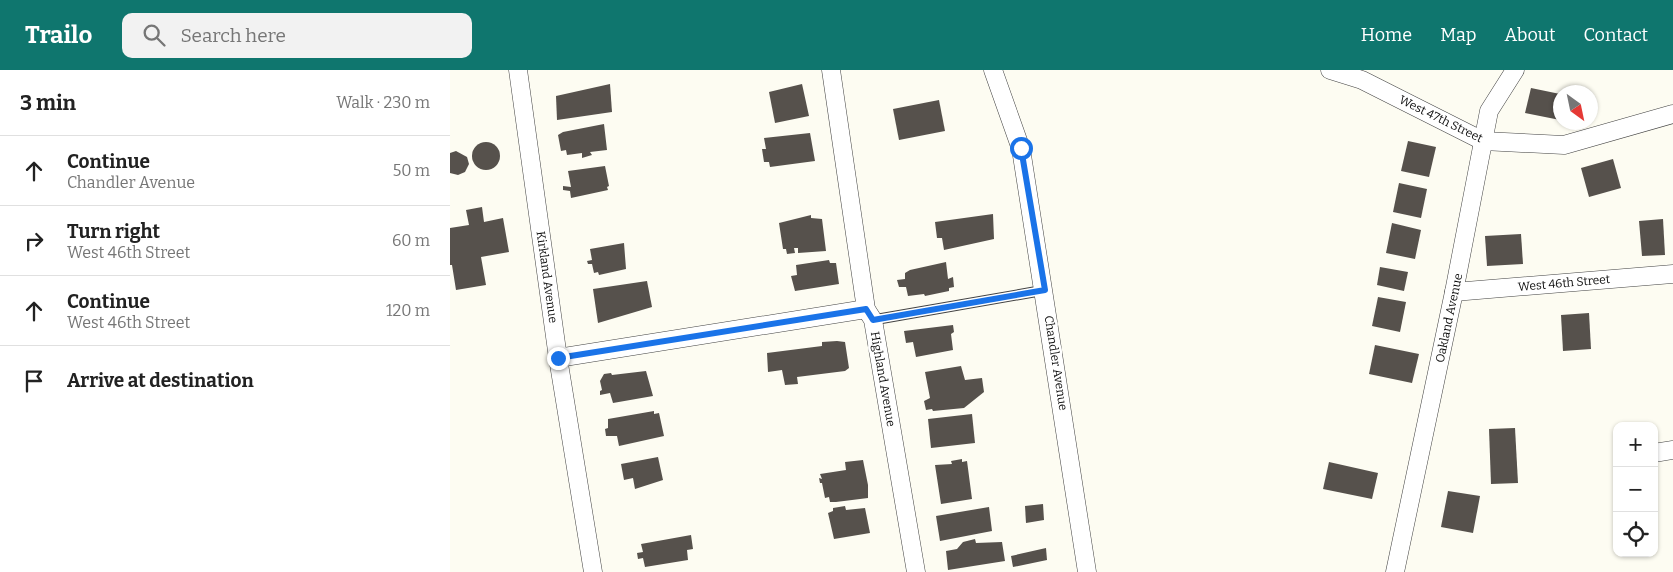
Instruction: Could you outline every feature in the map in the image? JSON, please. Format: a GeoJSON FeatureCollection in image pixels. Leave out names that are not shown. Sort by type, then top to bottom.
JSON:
{"type":"FeatureCollection","features":[{"type":"Feature","properties":{"kind":"street","name":"Kirkland Avenue"},"geometry":{"type":"LineString","coordinates":[[518,70],[558,358],[593,572]]}},
{"type":"Feature","properties":{"kind":"street","name":"Highland Avenue"},"geometry":{"type":"LineString","coordinates":[[831,70],[869,314],[916,572]]}},
{"type":"Feature","properties":{"kind":"street","name":"Chandler Avenue"},"geometry":{"type":"LineString","coordinates":[[993,70],[1021,148],[1045,290],[1087,572]]}},
{"type":"Feature","properties":{"kind":"street","name":"West 47th Street"},"geometry":{"type":"LineString","coordinates":[[1330,70],[1362,80],[1483,141],[1564,145],[1673,114]]}},
{"type":"Feature","properties":{"kind":"street","name":"Oakland Avenue"},"geometry":{"type":"LineString","coordinates":[[1395,572],[1454,292],[1489,111],[1515,70]]}},
{"type":"Feature","properties":{"kind":"street","name":"West 46th Street"},"geometry":{"type":"LineString","coordinates":[[1454,292],[1673,274]]}},
{"type":"Feature","properties":{"kind":"street"},"geometry":{"type":"LineString","coordinates":[[558,358],[869,314]]}},
{"type":"Feature","properties":{"kind":"street"},"geometry":{"type":"LineString","coordinates":[[1658,452],[1673,450]]}},
{"type":"Feature","properties":{"kind":"lane"},"geometry":{"type":"LineString","coordinates":[[869,314],[1045,290]]}},
{"type":"Feature","properties":{"kind":"building"},"geometry":{"type":"Polygon","coordinates":[[[610,84],[612,112],[557,120],[556,96],[610,84]]]}},
{"type":"Feature","properties":{"kind":"building"},"geometry":{"type":"Polygon","coordinates":[[[802,84],[809,116],[775,123],[769,92],[802,84]]]}},
{"type":"Feature","properties":{"kind":"building"},"geometry":{"type":"Polygon","coordinates":[[[1531,88],[1553,93],[1553,119],[1525,113],[1531,88]]]}},
{"type":"Feature","properties":{"kind":"building"},"geometry":{"type":"Polygon","coordinates":[[[939,100],[945,131],[899,140],[893,109],[939,100]]]}},
{"type":"Feature","properties":{"kind":"building"},"geometry":{"type":"Polygon","coordinates":[[[604,124],[607,150],[590,152],[592,155],[582,158],[582,153],[567,155],[566,150],[561,151],[558,135],[563,132],[604,124]]]}},
{"type":"Feature","properties":{"kind":"building"},"geometry":{"type":"Polygon","coordinates":[[[810,133],[815,161],[770,167],[769,162],[764,162],[762,149],[766,149],[764,138],[810,133]]]}},
{"type":"Feature","properties":{"kind":"building"},"geometry":{"type":"Polygon","coordinates":[[[1408,141],[1436,147],[1429,177],[1401,171],[1408,141]]]}},
{"type":"Feature","properties":{"kind":"building"},"geometry":{"type":"Polygon","coordinates":[[[486,142],[496,146],[500,156],[496,166],[486,170],[476,166],[472,156],[476,146],[486,142]]]}},
{"type":"Feature","properties":{"kind":"building"},"geometry":{"type":"Polygon","coordinates":[[[456,151],[467,157],[469,164],[465,172],[458,175],[450,173],[450,153],[456,151]]]}},
{"type":"Feature","properties":{"kind":"building"},"geometry":{"type":"Polygon","coordinates":[[[1613,159],[1621,188],[1589,197],[1581,168],[1613,159]]]}},
{"type":"Feature","properties":{"kind":"building"},"geometry":{"type":"Polygon","coordinates":[[[605,166],[608,190],[571,198],[570,191],[563,190],[563,186],[571,187],[568,171],[605,166]]]}},
{"type":"Feature","properties":{"kind":"building"},"geometry":{"type":"Polygon","coordinates":[[[1399,183],[1427,189],[1421,218],[1393,212],[1399,183]]]}},
{"type":"Feature","properties":{"kind":"building"},"geometry":{"type":"Polygon","coordinates":[[[482,207],[484,222],[503,218],[509,252],[481,257],[486,285],[456,290],[452,265],[450,265],[450,228],[469,225],[466,210],[482,207]]]}},
{"type":"Feature","properties":{"kind":"building"},"geometry":{"type":"Polygon","coordinates":[[[993,214],[994,239],[944,250],[942,238],[937,238],[935,222],[993,214]]]}},
{"type":"Feature","properties":{"kind":"building"},"geometry":{"type":"Polygon","coordinates":[[[811,215],[811,218],[822,219],[826,251],[798,253],[798,248],[794,248],[795,253],[787,254],[786,249],[783,249],[779,223],[811,215]]]}},
{"type":"Feature","properties":{"kind":"building"},"geometry":{"type":"Polygon","coordinates":[[[1663,219],[1665,255],[1642,256],[1639,221],[1663,219]]]}},
{"type":"Feature","properties":{"kind":"building"},"geometry":{"type":"Polygon","coordinates":[[[1392,223],[1421,230],[1415,259],[1386,253],[1392,223]]]}},
{"type":"Feature","properties":{"kind":"building"},"geometry":{"type":"Polygon","coordinates":[[[1521,234],[1523,264],[1487,266],[1485,236],[1521,234]]]}},
{"type":"Feature","properties":{"kind":"building"},"geometry":{"type":"Polygon","coordinates":[[[624,243],[626,269],[599,275],[598,272],[594,273],[592,264],[588,264],[587,261],[592,260],[590,249],[624,243]]]}},
{"type":"Feature","properties":{"kind":"building"},"geometry":{"type":"Polygon","coordinates":[[[829,260],[830,263],[836,263],[839,284],[795,291],[791,276],[797,275],[796,265],[829,260]]]}},
{"type":"Feature","properties":{"kind":"building"},"geometry":{"type":"Polygon","coordinates":[[[946,262],[948,279],[953,277],[954,287],[949,288],[949,291],[925,296],[924,294],[908,296],[906,287],[899,287],[897,280],[905,279],[905,273],[910,270],[946,262]]]}},
{"type":"Feature","properties":{"kind":"building"},"geometry":{"type":"Polygon","coordinates":[[[1380,267],[1408,272],[1404,291],[1377,285],[1380,267]]]}},
{"type":"Feature","properties":{"kind":"building"},"geometry":{"type":"Polygon","coordinates":[[[647,281],[652,307],[598,323],[593,289],[647,281]]]}},
{"type":"Feature","properties":{"kind":"building"},"geometry":{"type":"Polygon","coordinates":[[[1378,297],[1406,302],[1400,332],[1372,326],[1378,297]]]}},
{"type":"Feature","properties":{"kind":"building"},"geometry":{"type":"Polygon","coordinates":[[[1589,313],[1591,349],[1563,351],[1561,315],[1589,313]]]}},
{"type":"Feature","properties":{"kind":"building"},"geometry":{"type":"Polygon","coordinates":[[[953,325],[954,332],[951,334],[953,350],[916,357],[913,342],[906,343],[904,331],[953,325]]]}},
{"type":"Feature","properties":{"kind":"building"},"geometry":{"type":"Polygon","coordinates":[[[822,342],[845,342],[849,368],[845,371],[797,377],[798,384],[785,385],[782,370],[768,372],[767,353],[822,346],[822,342]]]}},
{"type":"Feature","properties":{"kind":"building"},"geometry":{"type":"Polygon","coordinates":[[[1375,345],[1419,354],[1412,383],[1369,374],[1375,345]]]}},
{"type":"Feature","properties":{"kind":"building"},"geometry":{"type":"Polygon","coordinates":[[[961,366],[965,380],[982,378],[984,392],[964,408],[926,410],[924,401],[930,398],[925,372],[961,366]]]}},
{"type":"Feature","properties":{"kind":"building"},"geometry":{"type":"Polygon","coordinates":[[[646,371],[653,396],[613,403],[610,393],[600,395],[602,390],[600,381],[604,374],[611,373],[612,375],[646,371]]]}},
{"type":"Feature","properties":{"kind":"building"},"geometry":{"type":"Polygon","coordinates":[[[654,411],[654,414],[659,413],[664,436],[619,446],[617,436],[606,436],[605,429],[608,428],[608,419],[654,411]]]}},
{"type":"Feature","properties":{"kind":"building"},"geometry":{"type":"Polygon","coordinates":[[[972,414],[975,443],[931,448],[928,419],[972,414]]]}},
{"type":"Feature","properties":{"kind":"building"},"geometry":{"type":"Polygon","coordinates":[[[1515,428],[1518,483],[1491,484],[1489,429],[1515,428]]]}},
{"type":"Feature","properties":{"kind":"building"},"geometry":{"type":"Polygon","coordinates":[[[658,457],[663,480],[635,489],[633,478],[624,480],[621,464],[658,457]]]}},
{"type":"Feature","properties":{"kind":"building"},"geometry":{"type":"Polygon","coordinates":[[[962,459],[962,462],[967,461],[972,499],[941,504],[935,465],[952,464],[951,461],[962,459]]]}},
{"type":"Feature","properties":{"kind":"building"},"geometry":{"type":"Polygon","coordinates":[[[863,460],[868,485],[868,498],[830,502],[829,497],[825,498],[822,483],[820,483],[819,478],[822,479],[820,474],[846,470],[845,462],[863,460]]]}},
{"type":"Feature","properties":{"kind":"building"},"geometry":{"type":"Polygon","coordinates":[[[1329,462],[1378,473],[1372,499],[1323,489],[1329,462]]]}},
{"type":"Feature","properties":{"kind":"building"},"geometry":{"type":"Polygon","coordinates":[[[1448,491],[1480,496],[1473,533],[1441,527],[1448,491]]]}},
{"type":"Feature","properties":{"kind":"building"},"geometry":{"type":"Polygon","coordinates":[[[1043,504],[1044,520],[1026,523],[1025,506],[1043,504]]]}},
{"type":"Feature","properties":{"kind":"building"},"geometry":{"type":"Polygon","coordinates":[[[845,506],[846,510],[865,508],[870,533],[834,539],[828,513],[833,511],[833,508],[845,506]]]}},
{"type":"Feature","properties":{"kind":"building"},"geometry":{"type":"Polygon","coordinates":[[[989,507],[992,531],[940,541],[936,516],[989,507]]]}},
{"type":"Feature","properties":{"kind":"building"},"geometry":{"type":"Polygon","coordinates":[[[691,535],[693,549],[687,550],[688,560],[645,567],[643,558],[638,559],[637,553],[643,552],[641,544],[691,535]]]}},
{"type":"Feature","properties":{"kind":"building"},"geometry":{"type":"Polygon","coordinates":[[[975,539],[976,543],[1002,542],[1005,561],[948,570],[946,551],[957,549],[963,542],[975,539]]]}},
{"type":"Feature","properties":{"kind":"building"},"geometry":{"type":"Polygon","coordinates":[[[1046,548],[1047,560],[1013,567],[1011,556],[1046,548]]]}},
{"type":"Feature","properties":{"kind":"route"},"geometry":{"type":"LineString","coordinates":[[558,358],[866,309],[873,320],[1045,290],[1021,148]]}}]}
